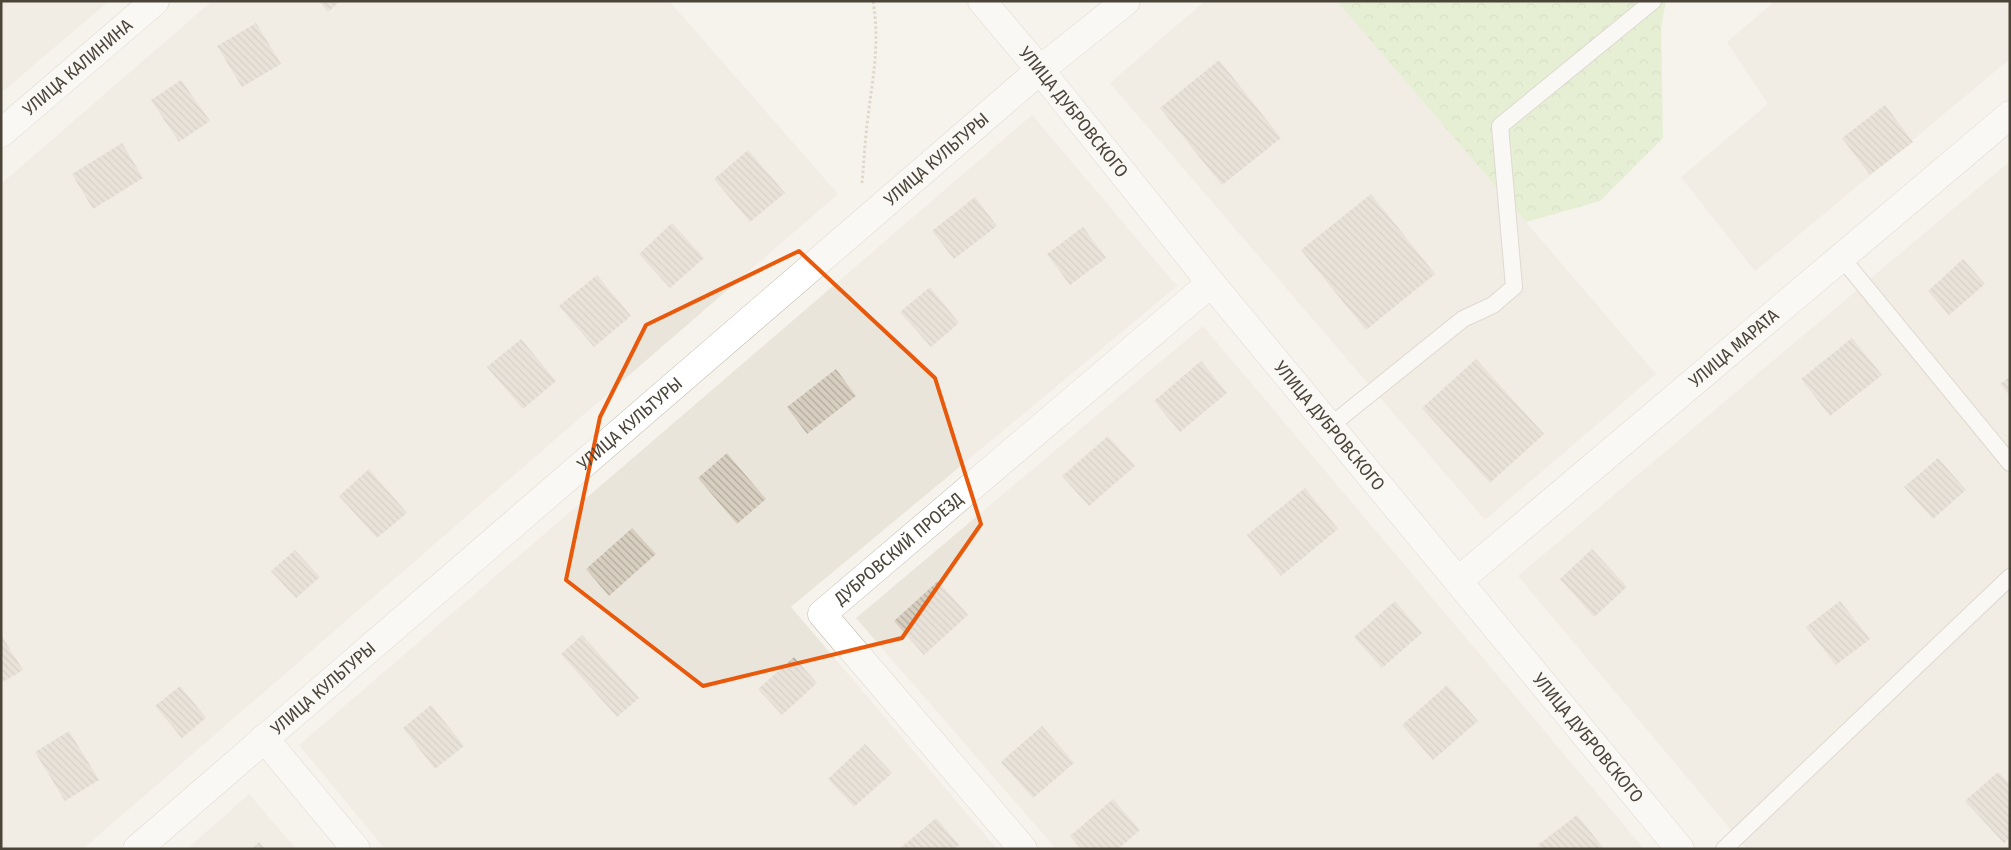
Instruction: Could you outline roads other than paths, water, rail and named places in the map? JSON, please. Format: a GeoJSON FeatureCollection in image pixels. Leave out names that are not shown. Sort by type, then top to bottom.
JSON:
{"type":"FeatureCollection","features":[{"type":"Feature","properties":{"kind":"street","name":"УЛИЦА КАЛИНИНА"},"geometry":{"type":"LineString","coordinates":[[1,133],[155,1]]}},
{"type":"Feature","properties":{"kind":"street","name":"УЛИЦА ДУБРОВСКОГО"},"geometry":{"type":"LineString","coordinates":[[982,1],[1040,70],[1211,283],[1680,849]]}},
{"type":"Feature","properties":{"kind":"street","name":"УЛИЦА КУЛЬТУРЫ"},"geometry":{"type":"LineString","coordinates":[[137,849],[1040,70],[1126,1]]}},
{"type":"Feature","properties":{"kind":"street","name":"УЛИЦА МАРАТА"},"geometry":{"type":"LineString","coordinates":[[1458,581],[2010,115]]}},
{"type":"Feature","properties":{"kind":"street","name":"ДУБРОВСКИЙ ПРОЕЗД"},"geometry":{"type":"LineString","coordinates":[[1023,849],[822,614],[1211,283]]}},
{"type":"Feature","properties":{"kind":"street"},"geometry":{"type":"LineString","coordinates":[[264,738],[356,849]]}},
{"type":"Feature","properties":{"kind":"lane"},"geometry":{"type":"LineString","coordinates":[[1330,426],[1462,319],[1493,305],[1514,287],[1500,126],[1653,1]]}},
{"type":"Feature","properties":{"kind":"lane"},"geometry":{"type":"LineString","coordinates":[[1841,257],[2010,463]]}},
{"type":"Feature","properties":{"kind":"lane"},"geometry":{"type":"LineString","coordinates":[[1724,849],[2010,577]]}}]}
